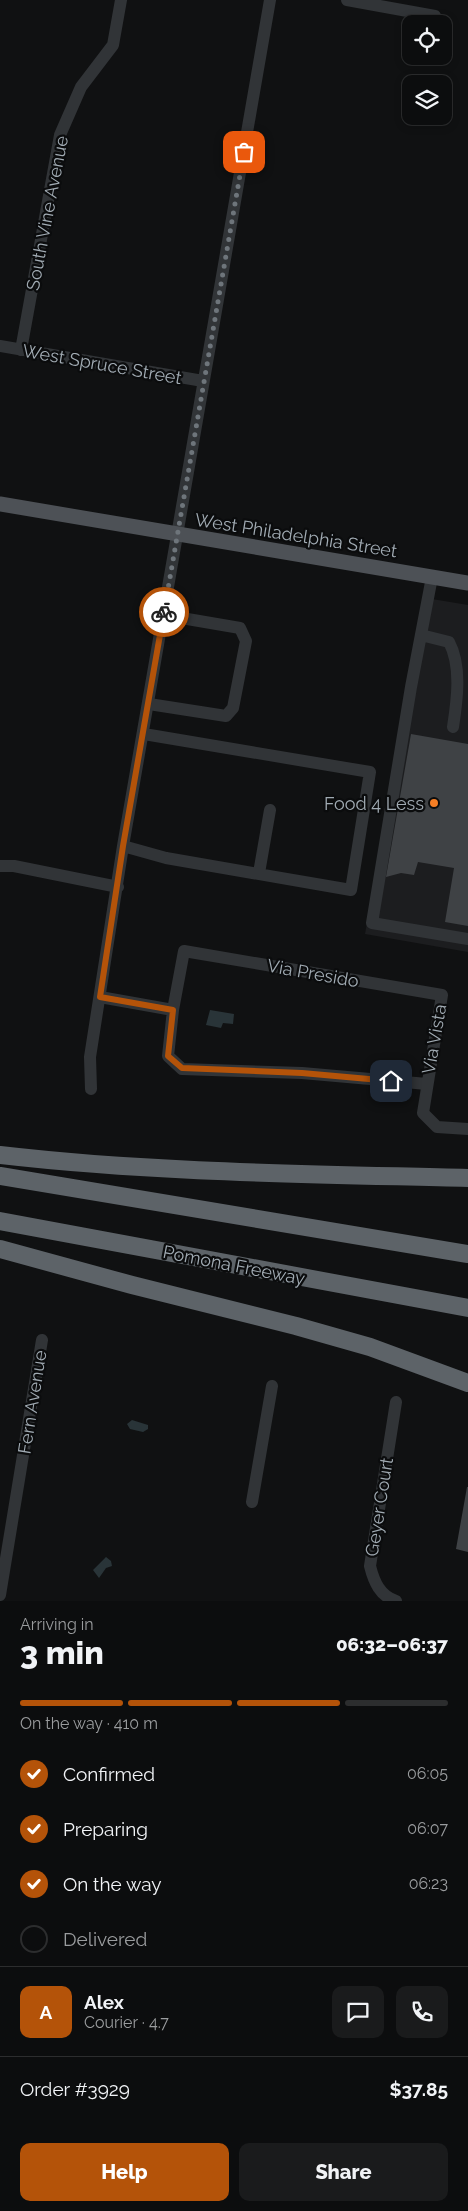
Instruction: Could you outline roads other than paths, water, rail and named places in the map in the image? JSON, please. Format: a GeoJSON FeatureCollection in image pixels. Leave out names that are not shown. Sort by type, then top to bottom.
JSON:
{"type":"FeatureCollection","features":[{"type":"Feature","properties":{"kind":"highway"},"geometry":{"type":"LineString","coordinates":[[0,1155],[80,1164],[166,1170],[468,1178]]}},
{"type":"Feature","properties":{"kind":"highway"},"geometry":{"type":"LineString","coordinates":[[0,1176],[468,1254]]}},
{"type":"Feature","properties":{"kind":"highway","name":"Pomona Freeway"},"geometry":{"type":"LineString","coordinates":[[0,1221],[468,1308]]}},
{"type":"Feature","properties":{"kind":"highway"},"geometry":{"type":"LineString","coordinates":[[0,1249],[305,1329],[370,1348],[468,1382]]}},
{"type":"Feature","properties":{"kind":"main road","name":"West Philadelphia Street"},"geometry":{"type":"LineString","coordinates":[[0,504],[468,583]]}},
{"type":"Feature","properties":{"kind":"street","name":"South Vine Avenue"},"geometry":{"type":"LineString","coordinates":[[21,350],[60,135],[81,86],[113,45],[122,0]]}},
{"type":"Feature","properties":{"kind":"street"},"geometry":{"type":"LineString","coordinates":[[91,1089],[90,1056],[123,846],[144,734],[203,381],[270,0]]}},
{"type":"Feature","properties":{"kind":"street"},"geometry":{"type":"LineString","coordinates":[[348,0],[430,15]]}},
{"type":"Feature","properties":{"kind":"street","name":"West Spruce Street"},"geometry":{"type":"LineString","coordinates":[[0,346],[203,381]]}},
{"type":"Feature","properties":{"kind":"street"},"geometry":{"type":"LineString","coordinates":[[432,576],[372,923],[468,939]]}},
{"type":"Feature","properties":{"kind":"street"},"geometry":{"type":"LineString","coordinates":[[149,704],[226,716],[234,708],[246,641],[240,628],[164,616]]}},
{"type":"Feature","properties":{"kind":"street"},"geometry":{"type":"LineString","coordinates":[[421,635],[448,642],[452,648],[458,691],[453,728]]}},
{"type":"Feature","properties":{"kind":"street"},"geometry":{"type":"LineString","coordinates":[[123,846],[166,858],[351,890],[370,772],[144,734]]}},
{"type":"Feature","properties":{"kind":"street"},"geometry":{"type":"LineString","coordinates":[[259,874],[270,810]]}},
{"type":"Feature","properties":{"kind":"street"},"geometry":{"type":"LineString","coordinates":[[0,866],[14,866],[118,886]]}},
{"type":"Feature","properties":{"kind":"street","name":"Via Presido"},"geometry":{"type":"LineString","coordinates":[[173,1010],[184,951],[442,995]]}},
{"type":"Feature","properties":{"kind":"street","name":"Via Vista"},"geometry":{"type":"LineString","coordinates":[[442,995],[423,1113],[437,1127],[468,1129]]}},
{"type":"Feature","properties":{"kind":"street"},"geometry":{"type":"LineString","coordinates":[[100,997],[173,1010],[168,1056],[182,1068],[302,1073],[427,1084]]}},
{"type":"Feature","properties":{"kind":"street","name":"Fern Avenue"},"geometry":{"type":"LineString","coordinates":[[0,1595],[42,1340]]}},
{"type":"Feature","properties":{"kind":"street"},"geometry":{"type":"LineString","coordinates":[[252,1502],[272,1386]]}},
{"type":"Feature","properties":{"kind":"street","name":"Geyer Court"},"geometry":{"type":"LineString","coordinates":[[396,1402],[370,1566],[372,1577],[380,1592],[396,1601]]}},
{"type":"Feature","properties":{"kind":"place","name":"Food 4 Less"},"geometry":{"type":"Point","coordinates":[434,803]}}]}
